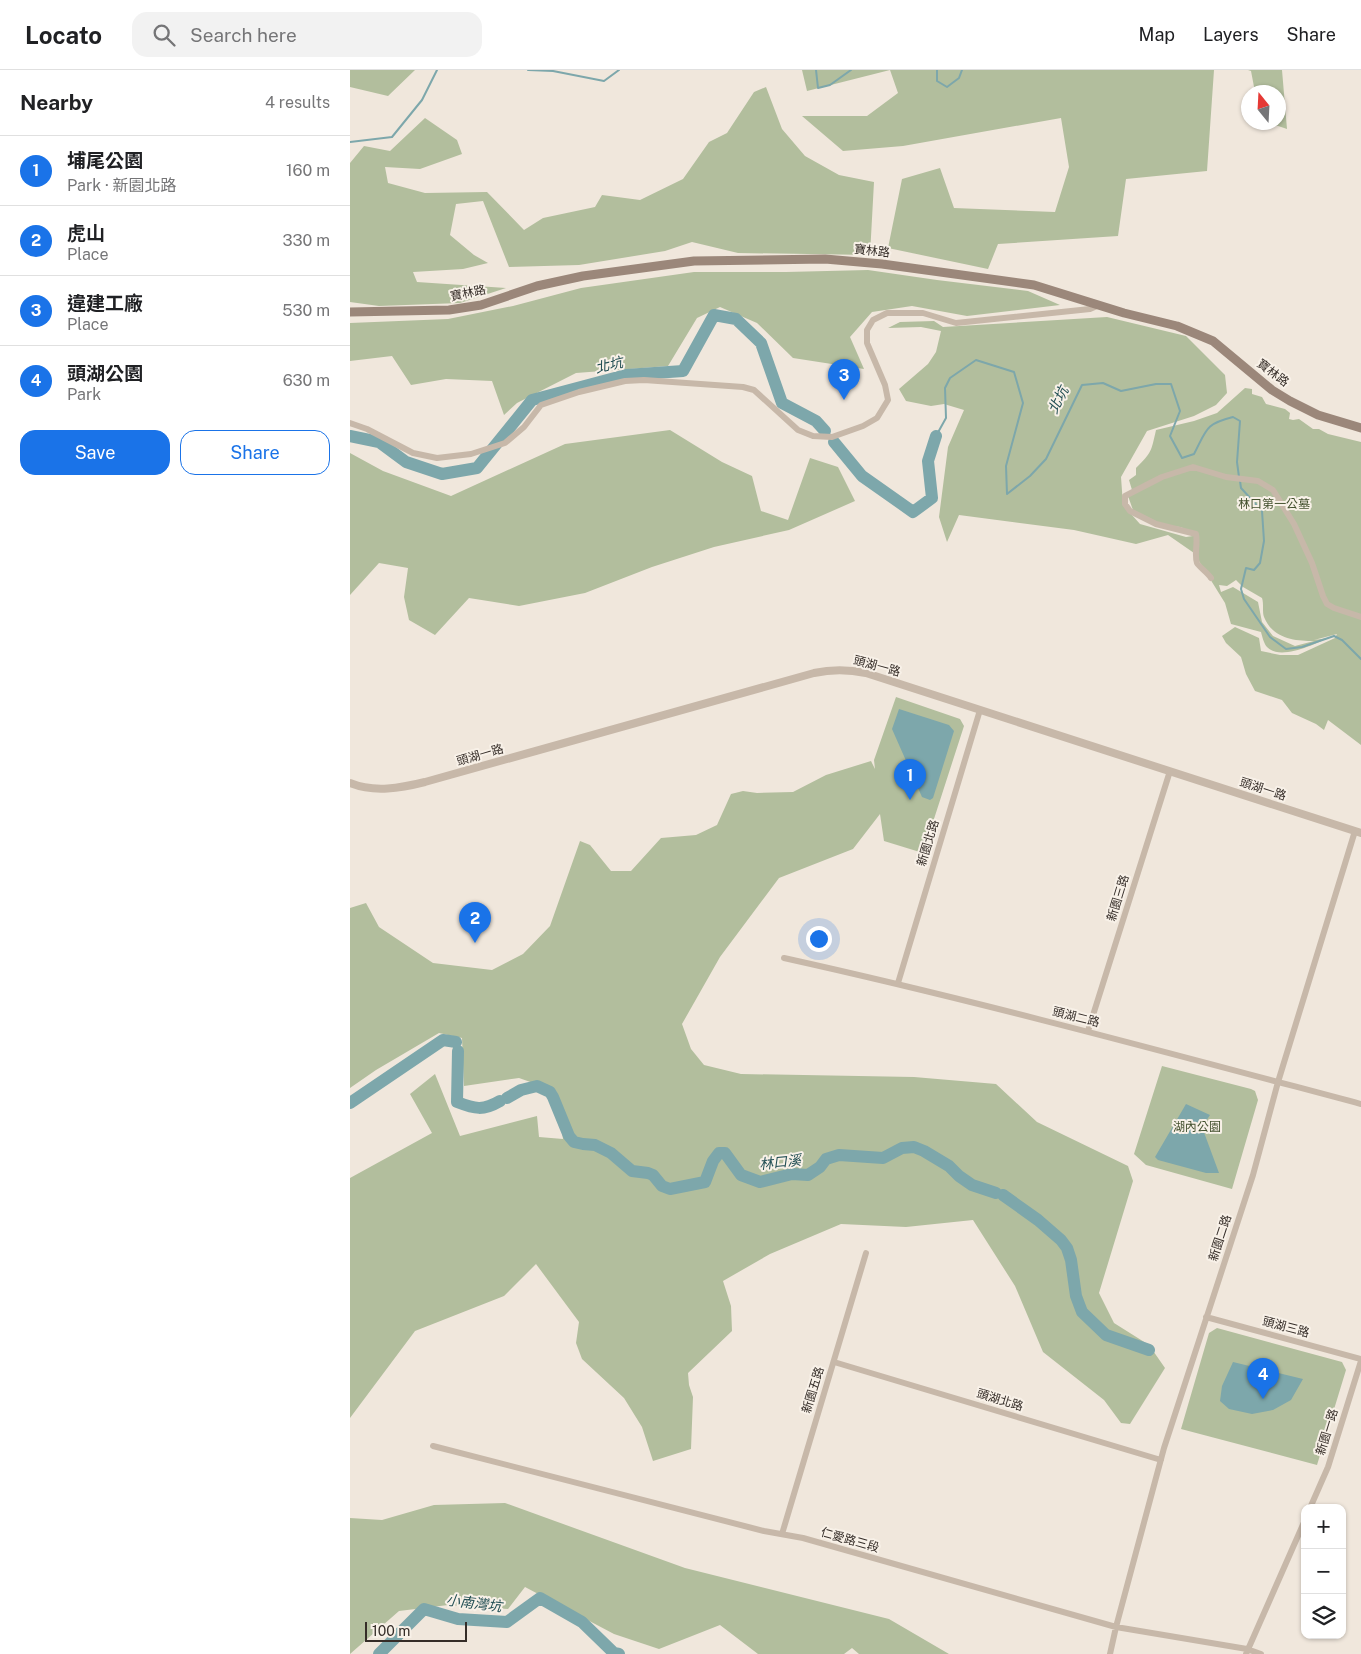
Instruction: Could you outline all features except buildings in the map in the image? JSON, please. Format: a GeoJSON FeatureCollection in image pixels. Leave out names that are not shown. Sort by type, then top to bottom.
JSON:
{"type":"FeatureCollection","features":[{"type":"Feature","properties":{"kind":"main road","name":"寶林路"},"geometry":{"type":"LineString","coordinates":[[350,312],[448,310],[481,304],[537,286],[583,276],[694,261],[825,259],[882,264],[1034,285],[1097,306],[1177,326],[1213,341],[1272,390],[1290,401],[1318,415],[1361,428]]}},
{"type":"Feature","properties":{"kind":"street"},"geometry":{"type":"LineString","coordinates":[[350,423],[367,429],[413,453],[437,458],[471,454],[505,443],[524,427],[541,405],[588,390],[625,381],[644,380],[743,387],[754,390],[798,430],[813,436],[832,437],[863,426],[877,418],[888,400],[885,385],[867,343],[867,330],[873,320],[887,314],[924,313],[956,322],[1090,309],[1097,306]]}},
{"type":"Feature","properties":{"kind":"street"},"geometry":{"type":"LineString","coordinates":[[1211,578],[1207,571],[1197,564],[1196,534],[1156,524],[1130,511],[1125,504],[1125,496],[1162,477],[1193,467],[1226,477],[1258,481],[1273,490],[1294,524],[1312,563],[1322,596],[1327,604],[1361,617]]}},
{"type":"Feature","properties":{"kind":"street","name":"頭湖一路"},"geometry":{"type":"LineString","coordinates":[[350,783],[381,789],[425,782],[830,670],[849,669],[1358,832]]}},
{"type":"Feature","properties":{"kind":"street","name":"新園北路"},"geometry":{"type":"LineString","coordinates":[[898,983],[980,710]]}},
{"type":"Feature","properties":{"kind":"street","name":"新園三路"},"geometry":{"type":"LineString","coordinates":[[1088,1031],[1170,771]]}},
{"type":"Feature","properties":{"kind":"street","name":"新園二路"},"geometry":{"type":"LineString","coordinates":[[1110,1654],[1161,1460],[1253,1175],[1278,1082],[1358,832]]}},
{"type":"Feature","properties":{"kind":"street","name":"頭湖二路"},"geometry":{"type":"LineString","coordinates":[[784,958],[898,983],[1088,1031],[1361,1104]]}},
{"type":"Feature","properties":{"kind":"street","name":"新園五路"},"geometry":{"type":"LineString","coordinates":[[782,1534],[866,1253]]}},
{"type":"Feature","properties":{"kind":"street","name":"頭湖三路"},"geometry":{"type":"LineString","coordinates":[[1206,1317],[1361,1360]]}},
{"type":"Feature","properties":{"kind":"street","name":"新園一路"},"geometry":{"type":"LineString","coordinates":[[1312,1504],[1328,1467],[1361,1360]]}},
{"type":"Feature","properties":{"kind":"street","name":"頭湖北路"},"geometry":{"type":"LineString","coordinates":[[834,1362],[1161,1460]]}},
{"type":"Feature","properties":{"kind":"street","name":"仁愛路三段"},"geometry":{"type":"LineString","coordinates":[[433,1446],[764,1531],[812,1541],[1116,1627],[1260,1654]]}},
{"type":"Feature","properties":{"kind":"street"},"geometry":{"type":"LineString","coordinates":[[1246,1652],[1301,1529]]}},
{"type":"Feature","properties":{"kind":"green space"},"geometry":{"type":"Polygon","coordinates":[[[350,70],[415,70],[388,96],[350,87],[350,70]]]}},
{"type":"Feature","properties":{"kind":"green space"},"geometry":{"type":"Polygon","coordinates":[[[802,70],[890,70],[807,91],[802,70]]]}},
{"type":"Feature","properties":{"kind":"green space"},"geometry":{"type":"Polygon","coordinates":[[[890,70],[1214,70],[1207,171],[1126,179],[1118,236],[998,244],[988,269],[888,248],[902,179],[940,168],[954,208],[1055,212],[1069,167],[1061,118],[903,146],[843,151],[802,116],[867,116],[898,93],[890,70]]]}},
{"type":"Feature","properties":{"kind":"green space"},"geometry":{"type":"Polygon","coordinates":[[[1248,70],[1282,70],[1283,85],[1254,85],[1251,71],[1248,70]]]}},
{"type":"Feature","properties":{"kind":"green space"},"geometry":{"type":"Polygon","coordinates":[[[766,87],[782,129],[805,156],[839,175],[874,182],[870,255],[738,253],[692,242],[665,251],[579,265],[509,267],[483,201],[456,204],[450,235],[474,255],[488,263],[463,269],[413,272],[417,282],[506,288],[460,303],[379,306],[350,302],[350,163],[364,146],[390,151],[425,118],[457,140],[462,154],[420,169],[385,167],[388,183],[425,193],[487,192],[524,230],[543,218],[595,207],[602,195],[640,200],[683,179],[709,142],[727,133],[754,92],[766,87]]]}},
{"type":"Feature","properties":{"kind":"green space"},"geometry":{"type":"Polygon","coordinates":[[[868,270],[1028,291],[1060,305],[967,316],[912,306],[872,312],[850,337],[864,369],[793,358],[757,323],[720,307],[697,318],[668,366],[576,373],[517,403],[504,415],[492,381],[446,379],[411,385],[392,356],[350,361],[350,323],[448,319],[513,306],[581,288],[694,272],[868,270]]]}},
{"type":"Feature","properties":{"kind":"green space","name":"林口第一公墓"},"geometry":{"type":"Polygon","coordinates":[[[1107,317],[1186,336],[1225,375],[1227,393],[1216,405],[1194,416],[1147,431],[1121,477],[1123,505],[1140,524],[1186,537],[1193,536],[1191,531],[1180,527],[1161,525],[1134,513],[1128,496],[1132,490],[1129,480],[1136,475],[1136,468],[1150,451],[1156,430],[1194,421],[1217,413],[1245,388],[1252,389],[1252,394],[1262,397],[1266,404],[1285,409],[1290,413],[1289,419],[1299,419],[1313,429],[1319,429],[1328,434],[1361,442],[1361,745],[1328,720],[1324,730],[1316,724],[1292,713],[1282,700],[1255,691],[1246,674],[1241,657],[1226,643],[1222,636],[1235,627],[1259,638],[1261,651],[1280,655],[1298,655],[1335,638],[1337,634],[1314,640],[1328,638],[1298,650],[1289,652],[1273,651],[1266,646],[1261,632],[1231,624],[1225,603],[1194,553],[1168,535],[1136,544],[1074,530],[959,515],[947,542],[939,517],[948,447],[964,410],[944,404],[931,406],[906,401],[899,389],[928,364],[936,352],[941,331],[921,327],[888,328],[900,322],[934,321],[943,327],[1107,317]],[[1236,580],[1227,586],[1219,585],[1221,592],[1233,587],[1258,602],[1262,622],[1273,636],[1295,646],[1314,641],[1292,639],[1273,630],[1264,617],[1262,598],[1243,587],[1236,580]]]}},
{"type":"Feature","properties":{"kind":"green space"},"geometry":{"type":"Polygon","coordinates":[[[670,430],[722,462],[752,476],[761,511],[788,520],[810,458],[838,467],[855,501],[789,530],[714,547],[652,567],[585,593],[519,606],[469,598],[435,635],[409,620],[404,597],[408,568],[379,563],[350,595],[350,453],[383,471],[451,496],[565,444],[670,430]]]}},
{"type":"Feature","properties":{"kind":"green space"},"geometry":{"type":"Polygon","coordinates":[[[896,697],[960,719],[964,726],[923,853],[884,841],[880,814],[853,849],[779,878],[720,957],[682,1024],[691,1049],[704,1065],[741,1074],[914,1077],[996,1084],[1037,1122],[1128,1166],[1133,1181],[1099,1293],[1114,1323],[1149,1345],[1165,1368],[1130,1424],[1121,1423],[1104,1400],[1043,1352],[1015,1286],[973,1220],[906,1227],[841,1224],[770,1254],[723,1281],[731,1306],[732,1331],[688,1373],[693,1397],[691,1449],[653,1461],[642,1427],[624,1398],[582,1359],[576,1343],[579,1322],[536,1264],[504,1296],[415,1331],[350,1418],[350,1178],[432,1133],[410,1094],[435,1074],[460,1136],[537,1116],[539,1137],[563,1139],[556,1091],[519,1078],[464,1086],[462,1038],[439,1033],[376,1070],[350,1088],[350,908],[366,903],[379,927],[433,963],[492,970],[523,954],[550,926],[580,841],[590,845],[611,871],[631,871],[661,838],[696,835],[717,825],[731,794],[743,791],[757,793],[793,792],[826,775],[871,761],[875,769],[874,760],[896,697]]]}},
{"type":"Feature","properties":{"kind":"green space","name":"湖內公園"},"geometry":{"type":"Polygon","coordinates":[[[1162,1066],[1255,1091],[1258,1100],[1232,1189],[1146,1165],[1134,1154],[1162,1066]]]}},
{"type":"Feature","properties":{"kind":"green space"},"geometry":{"type":"Polygon","coordinates":[[[1217,1328],[1342,1362],[1346,1370],[1317,1465],[1181,1429],[1209,1333],[1217,1328]]]}},
{"type":"Feature","properties":{"kind":"green space"},"geometry":{"type":"Polygon","coordinates":[[[505,1503],[685,1568],[889,1619],[949,1654],[859,1654],[852,1648],[844,1654],[758,1654],[720,1625],[659,1649],[614,1634],[525,1587],[508,1609],[448,1605],[399,1611],[350,1654],[350,1518],[382,1520],[434,1505],[505,1503]]]}},
{"type":"Feature","properties":{"kind":"water"},"geometry":{"type":"Polygon","coordinates":[[[899,709],[949,725],[954,731],[933,798],[930,800],[922,797],[892,729],[899,709]]]}},
{"type":"Feature","properties":{"kind":"water"},"geometry":{"type":"Polygon","coordinates":[[[1186,1104],[1210,1115],[1202,1127],[1219,1173],[1206,1173],[1158,1160],[1155,1157],[1186,1104]]]}},
{"type":"Feature","properties":{"kind":"water"},"geometry":{"type":"Polygon","coordinates":[[[1233,1362],[1303,1379],[1291,1400],[1273,1410],[1252,1414],[1229,1409],[1220,1401],[1222,1386],[1233,1362]]]}},
{"type":"Feature","properties":{"kind":"waterway"},"geometry":{"type":"LineString","coordinates":[[350,142],[392,137],[422,100],[437,70]]}},
{"type":"Feature","properties":{"kind":"waterway"},"geometry":{"type":"LineString","coordinates":[[528,70],[553,71],[604,81],[619,70]]}},
{"type":"Feature","properties":{"kind":"waterway"},"geometry":{"type":"LineString","coordinates":[[816,70],[818,88],[830,85],[851,70]]}},
{"type":"Feature","properties":{"kind":"waterway"},"geometry":{"type":"LineString","coordinates":[[937,70],[937,81],[947,87],[959,78],[962,70]]}},
{"type":"Feature","properties":{"kind":"waterway","name":"北坑"},"geometry":{"type":"LineString","coordinates":[[350,436],[379,442],[406,462],[442,474],[477,468],[532,400],[626,375],[683,371],[714,315],[736,319],[761,343],[782,403],[816,421],[825,431]]}},
{"type":"Feature","properties":{"kind":"waterway","name":"北坑"},"geometry":{"type":"LineString","coordinates":[[936,436],[946,418],[945,388],[950,378],[976,360],[1014,372],[1023,403],[1006,466],[1007,494],[1030,476],[1046,459],[1082,385],[1103,383],[1121,391],[1156,384],[1171,384],[1180,411],[1170,436],[1182,458],[1194,454],[1205,433],[1212,425],[1233,417],[1240,421],[1237,462],[1239,477]]}},
{"type":"Feature","properties":{"kind":"waterway","name":"北坑"},"geometry":{"type":"LineString","coordinates":[[834,442],[862,476],[913,512],[932,498],[928,461],[936,436]]}},
{"type":"Feature","properties":{"kind":"waterway","name":"北坑"},"geometry":{"type":"LineString","coordinates":[[1240,481],[1241,488],[1262,511],[1264,541],[1260,563],[1254,570],[1246,568],[1241,589],[1244,599],[1270,637],[1286,649],[1302,647],[1334,636],[1342,640],[1361,659]]}},
{"type":"Feature","properties":{"kind":"waterway","name":"林口溪"},"geometry":{"type":"LineString","coordinates":[[350,1103],[443,1040],[456,1042]]}},
{"type":"Feature","properties":{"kind":"waterway","name":"林口溪"},"geometry":{"type":"LineString","coordinates":[[458,1051],[457,1102],[484,1108],[500,1101]]}},
{"type":"Feature","properties":{"kind":"waterway","name":"林口溪"},"geometry":{"type":"LineString","coordinates":[[507,1098],[521,1090],[537,1086],[550,1092],[569,1136],[574,1142],[595,1145],[611,1153],[632,1171],[653,1175],[662,1186],[670,1189],[705,1182],[713,1161],[719,1153],[725,1153],[741,1175],[760,1182],[792,1174],[808,1175],[820,1167],[826,1159],[839,1155],[883,1158],[902,1148],[914,1147],[949,1166],[972,1185],[996,1193]]}},
{"type":"Feature","properties":{"kind":"waterway","name":"林口溪"},"geometry":{"type":"LineString","coordinates":[[1003,1195],[1038,1220],[1061,1240],[1067,1248],[1071,1260],[1076,1296],[1082,1312],[1106,1335],[1149,1350]]}},
{"type":"Feature","properties":{"kind":"waterway","name":"小南灣坑"},"geometry":{"type":"LineString","coordinates":[[379,1654],[424,1609],[458,1619],[507,1622],[540,1598],[582,1622],[614,1653],[619,1654]]}},
{"type":"Feature","properties":{"kind":"place","name":"違建工廠"},"geometry":{"type":"Point","coordinates":[844,400]}},
{"type":"Feature","properties":{"kind":"place","name":"埔尾公園"},"geometry":{"type":"Point","coordinates":[910,800]}},
{"type":"Feature","properties":{"kind":"place","name":"虎山"},"geometry":{"type":"Point","coordinates":[475,943]}},
{"type":"Feature","properties":{"kind":"place","name":"頭湖公園"},"geometry":{"type":"Point","coordinates":[1263,1399]}}]}
